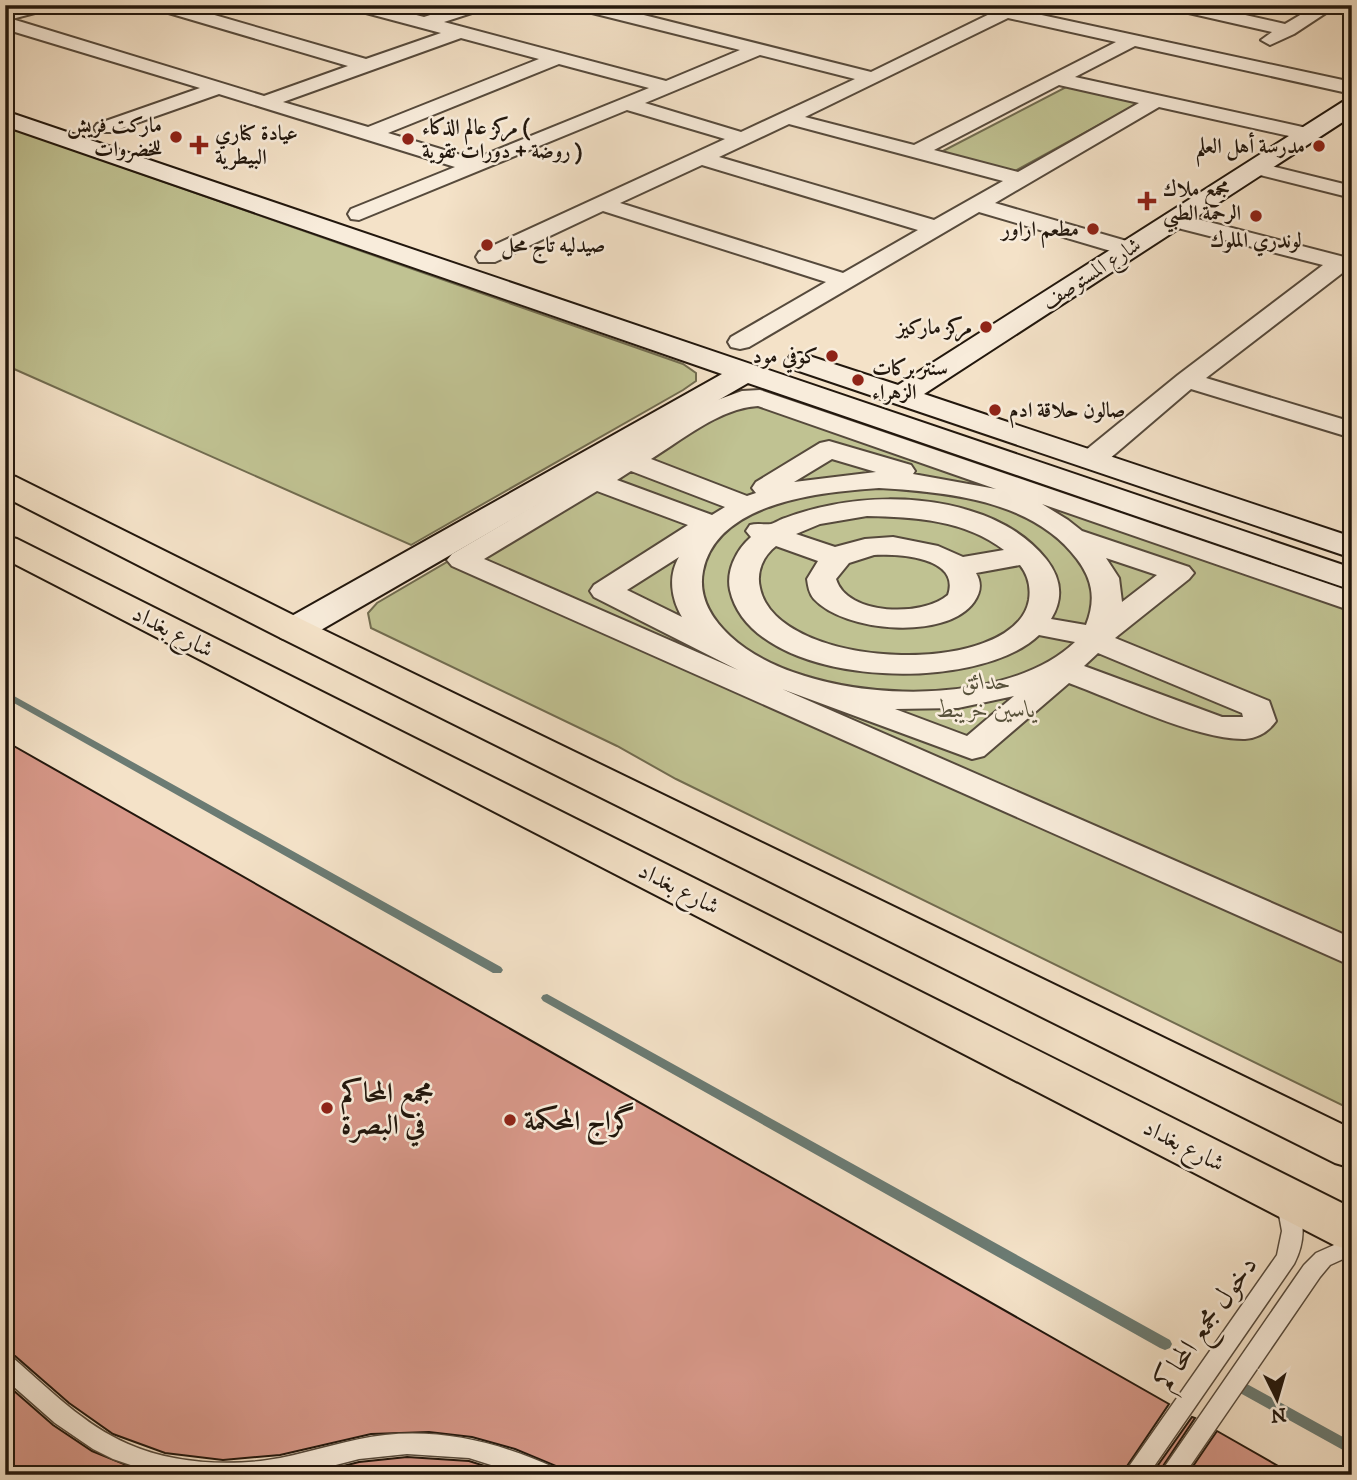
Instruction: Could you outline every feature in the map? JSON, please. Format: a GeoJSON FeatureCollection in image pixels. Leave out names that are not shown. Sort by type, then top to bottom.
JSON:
{"type":"FeatureCollection","features":[{"type":"Feature","properties":{"kind":"highway"},"geometry":{"type":"LineString","coordinates":[[5,484],[294,630],[1352,1150]]}},
{"type":"Feature","properties":{"kind":"highway","name":"شارع بغداد"},"geometry":{"type":"LineString","coordinates":[[5,546],[1352,1231]]}},
{"type":"Feature","properties":{"kind":"street"},"geometry":{"type":"LineString","coordinates":[[5,16],[44,5]]}},
{"type":"Feature","properties":{"kind":"street"},"geometry":{"type":"LineString","coordinates":[[161,5],[365,65]]}},
{"type":"Feature","properties":{"kind":"street"},"geometry":{"type":"LineString","coordinates":[[357,5],[668,87]]}},
{"type":"Feature","properties":{"kind":"street"},"geometry":{"type":"LineString","coordinates":[[425,23],[478,5]]}},
{"type":"Feature","properties":{"kind":"street"},"geometry":{"type":"LineString","coordinates":[[582,5],[873,78]]}},
{"type":"Feature","properties":{"kind":"street"},"geometry":{"type":"LineString","coordinates":[[1177,5],[1288,30]]}},
{"type":"Feature","properties":{"kind":"street"},"geometry":{"type":"LineString","coordinates":[[1232,63],[1330,5]]}},
{"type":"Feature","properties":{"kind":"street"},"geometry":{"type":"LineString","coordinates":[[487,257],[873,78],[1014,9],[1131,41],[1352,88]]}},
{"type":"Feature","properties":{"kind":"street"},"geometry":{"type":"LineString","coordinates":[[5,23],[474,166]]}},
{"type":"Feature","properties":{"kind":"street"},"geometry":{"type":"LineString","coordinates":[[264,102],[460,32]]}},
{"type":"Feature","properties":{"kind":"street"},"geometry":{"type":"LineString","coordinates":[[5,41],[37,33]]}},
{"type":"Feature","properties":{"kind":"street"},"geometry":{"type":"LineString","coordinates":[[917,151],[1131,41]]}},
{"type":"Feature","properties":{"kind":"street"},"geometry":{"type":"LineString","coordinates":[[359,214],[759,49]]}},
{"type":"Feature","properties":{"kind":"street"},"geometry":{"type":"LineString","coordinates":[[369,134],[557,58]]}},
{"type":"Feature","properties":{"kind":"street"},"geometry":{"type":"LineString","coordinates":[[1057,79],[1307,134]]}},
{"type":"Feature","properties":{"kind":"street"},"geometry":{"type":"LineString","coordinates":[[104,128],[219,88]]}},
{"type":"Feature","properties":{"kind":"street"},"geometry":{"type":"LineString","coordinates":[[5,96],[611,298]]}},
{"type":"Feature","properties":{"kind":"street"},"geometry":{"type":"LineString","coordinates":[[294,630],[734,349],[845,281],[1156,101]]}},
{"type":"Feature","properties":{"kind":"street"},"geometry":{"type":"LineString","coordinates":[[626,104],[742,138]]}},
{"type":"Feature","properties":{"kind":"street","name":"شارع المستوصف"},"geometry":{"type":"LineString","coordinates":[[901,396],[1352,106]]}},
{"type":"Feature","properties":{"kind":"street"},"geometry":{"type":"LineString","coordinates":[[5,118],[540,300],[734,349],[901,396],[1352,548]]}},
{"type":"Feature","properties":{"kind":"street"},"geometry":{"type":"LineString","coordinates":[[787,118],[1021,179]]}},
{"type":"Feature","properties":{"kind":"street"},"geometry":{"type":"LineString","coordinates":[[701,158],[936,228]]}},
{"type":"Feature","properties":{"kind":"street"},"geometry":{"type":"LineString","coordinates":[[1255,168],[1352,191]]}},
{"type":"Feature","properties":{"kind":"street"},"geometry":{"type":"LineString","coordinates":[[601,204],[845,281]]}},
{"type":"Feature","properties":{"kind":"street"},"geometry":{"type":"LineString","coordinates":[[977,205],[1129,248]]}},
{"type":"Feature","properties":{"kind":"street"},"geometry":{"type":"LineString","coordinates":[[1174,220],[1346,265]]}},
{"type":"Feature","properties":{"kind":"street"},"geometry":{"type":"LineString","coordinates":[[1091,460],[1187,380],[1346,265]]}},
{"type":"Feature","properties":{"kind":"street"},"geometry":{"type":"LineString","coordinates":[[540,300],[572,285]]}},
{"type":"Feature","properties":{"kind":"street"},"geometry":{"type":"LineString","coordinates":[[734,349],[1206,530],[1352,580]]}},
{"type":"Feature","properties":{"kind":"street"},"geometry":{"type":"LineString","coordinates":[[1187,380],[1352,430]]}},
{"type":"Feature","properties":{"kind":"street"},"geometry":{"type":"LineString","coordinates":[[1352,602],[760,398],[742,399],[719,408],[462,560],[1352,953]]}},
{"type":"Feature","properties":{"kind":"street"},"geometry":{"type":"LineString","coordinates":[[630,461],[728,516],[838,558]]}},
{"type":"Feature","properties":{"kind":"street"},"geometry":{"type":"LineString","coordinates":[[1074,538],[1179,573],[1094,638],[972,749],[771,674],[605,591],[728,516],[779,494],[844,481],[879,480],[950,486],[1012,503],[1055,524],[1074,538],[1092,557],[1104,577],[1108,599],[1105,620],[1094,638]]}},
{"type":"Feature","properties":{"kind":"street"},"geometry":{"type":"LineString","coordinates":[[595,481],[728,516]]}},
{"type":"Feature","properties":{"kind":"street"},"geometry":{"type":"LineString","coordinates":[[975,523],[1012,503]]}},
{"type":"Feature","properties":{"kind":"street"},"geometry":{"type":"LineString","coordinates":[[1206,530],[1231,507]]}},
{"type":"Feature","properties":{"kind":"street"},"geometry":{"type":"LineString","coordinates":[[867,508],[923,510],[975,523],[997,533],[1027,555],[1041,573],[1045,588],[1044,604],[1021,632],[982,654],[925,664],[862,662],[814,649],[782,634],[752,606],[745,590],[744,574],[749,560],[759,546],[772,535],[816,516],[867,508]]}},
{"type":"Feature","properties":{"kind":"street"},"geometry":{"type":"LineString","coordinates":[[728,516],[694,551],[687,572],[687,594],[696,615],[713,637],[739,657],[771,674],[808,687],[849,696],[934,701],[976,696],[1065,670],[1217,727],[1247,729],[1260,721],[1256,708],[1094,638],[1021,632]]}},
{"type":"Feature","properties":{"kind":"street"},"geometry":{"type":"LineString","coordinates":[[869,547],[902,547],[933,554],[956,567],[965,584],[964,593],[959,602],[936,615],[912,620],[868,617],[839,605],[829,596],[822,578],[825,570],[838,558],[869,547]]}},
{"type":"Feature","properties":{"kind":"street"},"geometry":{"type":"LineString","coordinates":[[956,567],[1027,555]]}},
{"type":"Feature","properties":{"kind":"street"},"geometry":{"type":"LineString","coordinates":[[912,620],[925,664]]}},
{"type":"Feature","properties":{"kind":"street"},"geometry":{"type":"LineString","coordinates":[[1021,632],[1056,673]]}},
{"type":"Feature","properties":{"kind":"street"},"geometry":{"type":"LineString","coordinates":[[771,674],[814,649]]}},
{"type":"Feature","properties":{"kind":"lane","name":"دخول مجمع المحاكم"},"geometry":{"type":"LineString","coordinates":[[1135,1475],[1287,1258],[1293,1243],[1294,1228],[1283,1196]]}},
{"type":"Feature","properties":{"kind":"lane"},"geometry":{"type":"LineString","coordinates":[[1171,1475],[1312,1271],[1323,1259],[1352,1245]]}},
{"type":"Feature","properties":{"kind":"lane"},"geometry":{"type":"LineString","coordinates":[[5,1365],[76,1426],[102,1443],[164,1466],[200,1471],[275,1469],[349,1451],[426,1444],[463,1447],[499,1455],[547,1475]]}},
{"type":"Feature","properties":{"kind":"green space"},"geometry":{"type":"Polygon","coordinates":[[[1070,85],[1141,102],[1015,171],[941,152],[1070,85]]]}},
{"type":"Feature","properties":{"kind":"green space"},"geometry":{"type":"Polygon","coordinates":[[[5,126],[683,364],[696,373],[696,381],[411,545],[5,365],[5,126]]]}},
{"type":"Feature","properties":{"kind":"green space","name":"حدائق ياسين خريبط"},"geometry":{"type":"Polygon","coordinates":[[[730,396],[1352,597],[1352,1110],[676,779],[617,746],[371,628],[368,613],[377,603],[730,396]]]}},
{"type":"Feature","properties":{"kind":"building","name":"مجمع المحاكم في البصرة"},"geometry":{"type":"Polygon","coordinates":[[[5,741],[1169,1404],[1121,1475],[561,1475],[556,1466],[515,1449],[472,1437],[429,1432],[371,1434],[280,1455],[223,1460],[165,1453],[113,1434],[69,1403],[15,1356],[5,1354],[5,741]]]}},
{"type":"Feature","properties":{"kind":"building"},"geometry":{"type":"Polygon","coordinates":[[[5,1383],[53,1425],[92,1451],[151,1475],[5,1475],[5,1383]]]}},
{"type":"Feature","properties":{"kind":"building"},"geometry":{"type":"Polygon","coordinates":[[[1192,1417],[1195,1418],[1157,1475],[1151,1475],[1192,1417]]]}},
{"type":"Feature","properties":{"kind":"building"},"geometry":{"type":"Polygon","coordinates":[[[1217,1431],[1294,1475],[1187,1475],[1217,1431]]]}},
{"type":"Feature","properties":{"kind":"building"},"geometry":{"type":"Polygon","coordinates":[[[407,1457],[469,1461],[513,1475],[308,1475],[359,1462],[407,1457]]]}},
{"type":"Feature","properties":{"kind":"waterway"},"geometry":{"type":"LineString","coordinates":[[5,694],[497,970]]}},
{"type":"Feature","properties":{"kind":"waterway"},"geometry":{"type":"LineString","coordinates":[[547,998],[1165,1344]]}},
{"type":"Feature","properties":{"kind":"waterway"},"geometry":{"type":"LineString","coordinates":[[1236,1384],[1352,1449]]}},
{"type":"Feature","properties":{"kind":"place","name":"ماركت فريش للخضروات"},"geometry":{"type":"Point","coordinates":[176,137]}},
{"type":"Feature","properties":{"kind":"place","name":"مركز عالم الذكاء ( روضة + دورات تقوية )"},"geometry":{"type":"Point","coordinates":[408,139]}},
{"type":"Feature","properties":{"kind":"place","name":"عيادة كناري البيطرية"},"geometry":{"type":"Point","coordinates":[199,145]}},
{"type":"Feature","properties":{"kind":"place","name":"مدرسة أهل العلم"},"geometry":{"type":"Point","coordinates":[1319,146]}},
{"type":"Feature","properties":{"kind":"place","name":"مجمع ملاك الرحمة الطبي"},"geometry":{"type":"Point","coordinates":[1147,201]}},
{"type":"Feature","properties":{"kind":"place","name":"لوندري الملوك"},"geometry":{"type":"Point","coordinates":[1256,216]}},
{"type":"Feature","properties":{"kind":"place","name":"مطعم اراور"},"geometry":{"type":"Point","coordinates":[1093,229]}},
{"type":"Feature","properties":{"kind":"place","name":"صيدليه تاج محل"},"geometry":{"type":"Point","coordinates":[487,245]}},
{"type":"Feature","properties":{"kind":"place","name":"مركز ماركيز"},"geometry":{"type":"Point","coordinates":[986,327]}},
{"type":"Feature","properties":{"kind":"place","name":"كوفي مود"},"geometry":{"type":"Point","coordinates":[832,356]}},
{"type":"Feature","properties":{"kind":"place","name":"سنتر بركات الزهراء"},"geometry":{"type":"Point","coordinates":[858,380]}},
{"type":"Feature","properties":{"kind":"place","name":"صالون حلاقة ادم"},"geometry":{"type":"Point","coordinates":[995,410]}},
{"type":"Feature","properties":{"kind":"place","name":"مجمع المحاكم في البصرة"},"geometry":{"type":"Point","coordinates":[327,1108]}},
{"type":"Feature","properties":{"kind":"place","name":"گراج المحكمة"},"geometry":{"type":"Point","coordinates":[510,1120]}}]}
